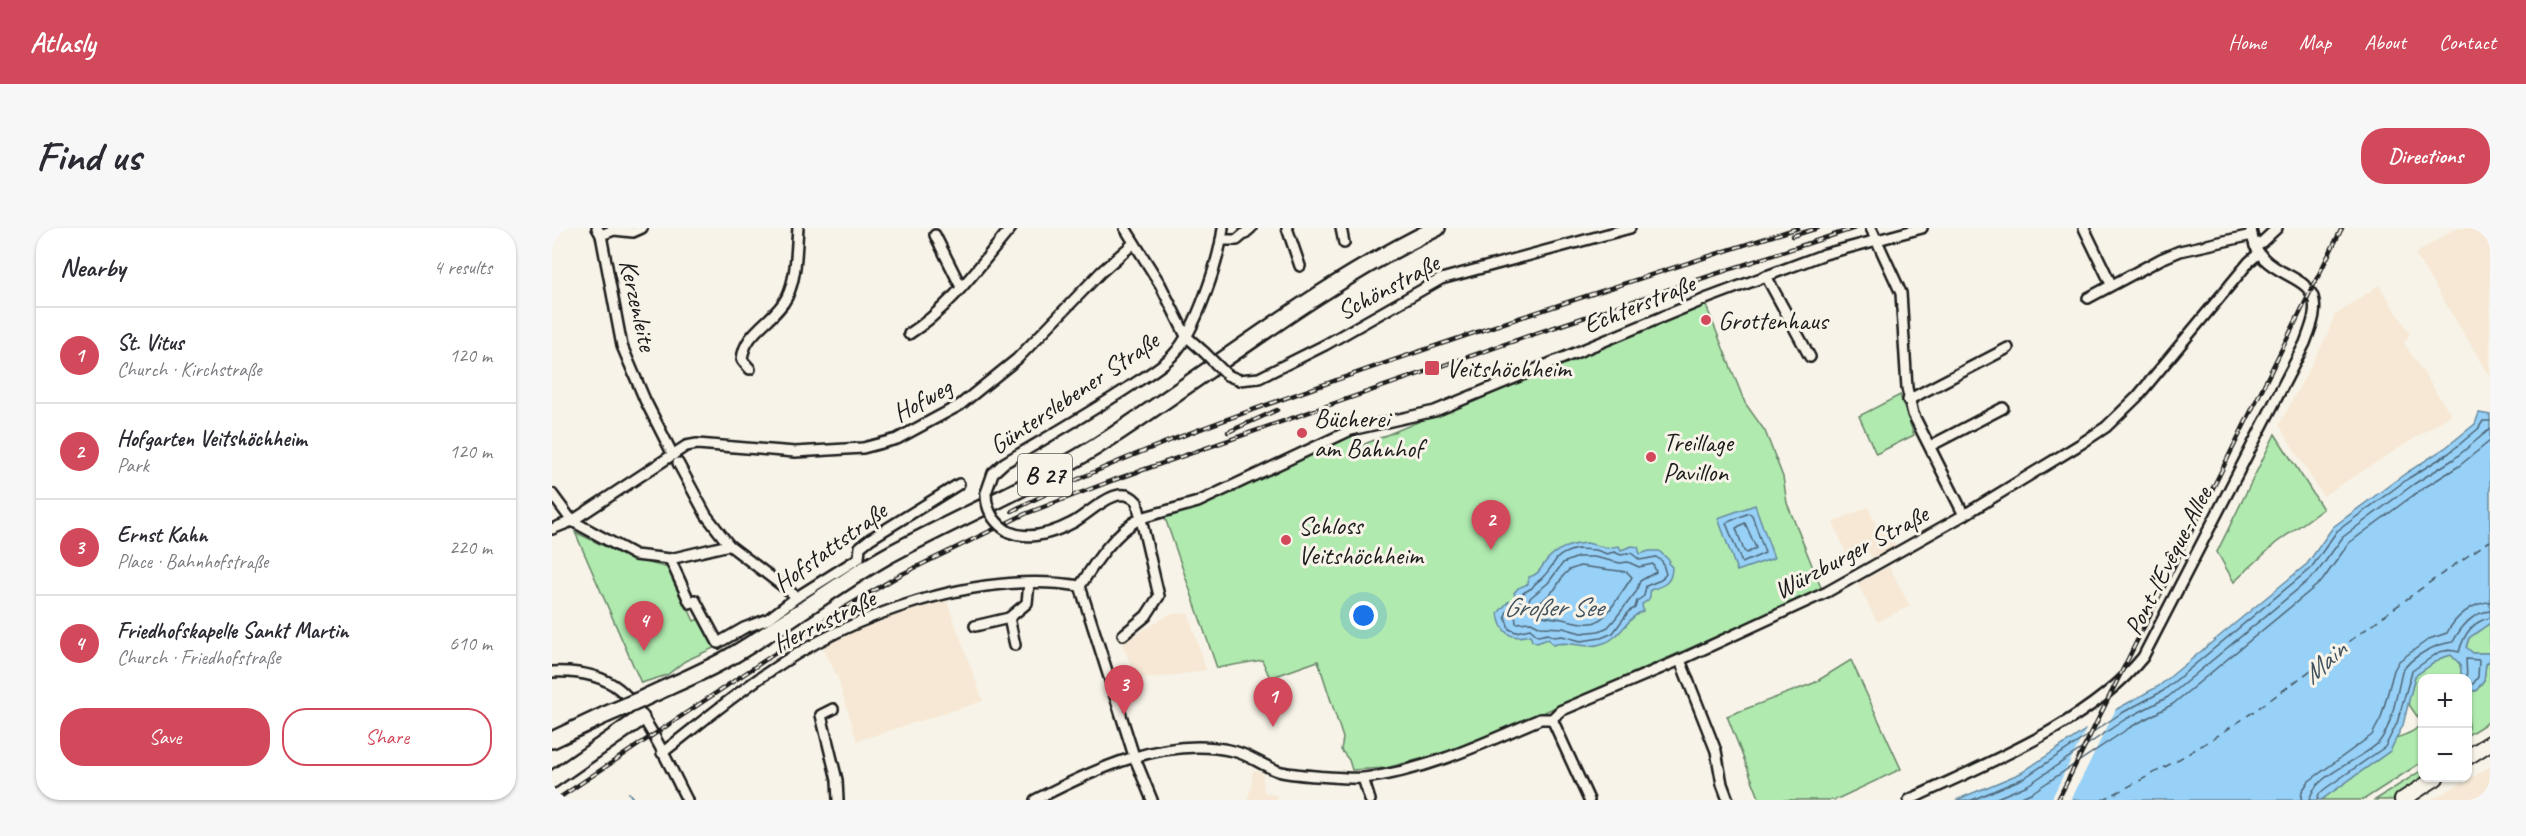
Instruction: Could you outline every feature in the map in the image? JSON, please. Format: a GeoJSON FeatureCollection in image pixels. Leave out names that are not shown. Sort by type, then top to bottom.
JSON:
{"type":"FeatureCollection","features":[{"type":"Feature","properties":{"kind":"main road","name":"B 27"},"geometry":{"type":"LineString","coordinates":[[552,740],[728,658],[885,558],[1033,482],[1102,443],[1254,338],[1346,278],[1437,228]]}},
{"type":"Feature","properties":{"kind":"main road"},"geometry":{"type":"LineString","coordinates":[[552,780],[641,718]]}},
{"type":"Feature","properties":{"kind":"main road"},"geometry":{"type":"LineString","coordinates":[[2472,754],[2490,743]]}},
{"type":"Feature","properties":{"kind":"main road"},"geometry":{"type":"LineString","coordinates":[[2402,800],[2429,782]]}},
{"type":"Feature","properties":{"kind":"street"},"geometry":{"type":"LineString","coordinates":[[599,232],[614,230],[633,232],[642,228]]}},
{"type":"Feature","properties":{"kind":"street"},"geometry":{"type":"LineString","coordinates":[[750,369],[742,360],[743,347],[786,299],[793,281],[798,228]]}},
{"type":"Feature","properties":{"kind":"street"},"geometry":{"type":"LineString","coordinates":[[909,334],[927,323],[1011,228]]}},
{"type":"Feature","properties":{"kind":"street"},"geometry":{"type":"LineString","coordinates":[[1125,228],[1160,284],[1186,336]]}},
{"type":"Feature","properties":{"kind":"street","name":"Günterslebener Straße"},"geometry":{"type":"LineString","coordinates":[[1141,518],[1137,502],[1132,495],[1125,494],[1114,496],[1074,523],[1030,537],[1020,536],[1001,527],[987,507],[986,493],[993,473],[1004,463],[1097,408],[1160,367],[1174,354],[1186,336],[1201,305],[1223,228]]}},
{"type":"Feature","properties":{"kind":"street"},"geometry":{"type":"LineString","coordinates":[[1221,240],[1237,240],[1251,228]]}},
{"type":"Feature","properties":{"kind":"street"},"geometry":{"type":"LineString","coordinates":[[1287,228],[1300,266]]}},
{"type":"Feature","properties":{"kind":"street"},"geometry":{"type":"LineString","coordinates":[[1341,228],[1344,243]]}},
{"type":"Feature","properties":{"kind":"street","name":"Schönstraße"},"geometry":{"type":"LineString","coordinates":[[1186,336],[1227,375],[1239,380],[1259,378],[1325,345],[1441,279],[1630,228]]}},
{"type":"Feature","properties":{"kind":"street"},"geometry":{"type":"LineString","coordinates":[[1871,228],[1901,293],[1908,400],[1912,414],[1964,515]]}},
{"type":"Feature","properties":{"kind":"street","name":"Echterstraße"},"geometry":{"type":"LineString","coordinates":[[1141,518],[1198,502],[1351,430],[1435,411],[1766,276],[1825,254],[1922,228]]}},
{"type":"Feature","properties":{"kind":"street"},"geometry":{"type":"LineString","coordinates":[[2084,228],[2111,285]]}},
{"type":"Feature","properties":{"kind":"street","name":"Würzburger Straße"},"geometry":{"type":"LineString","coordinates":[[1035,800],[1072,780],[1134,756],[1210,746],[1237,751],[1282,772],[1363,778],[1412,768],[1468,750],[1540,719],[1552,719],[1560,711],[1680,660],[1836,588],[1964,515],[2106,427],[2137,397],[2249,262],[2262,242],[2277,228]]}},
{"type":"Feature","properties":{"kind":"street","name":"Kerzenleite"},"geometry":{"type":"LineString","coordinates":[[599,232],[622,346],[645,400],[675,459],[706,515],[729,545],[797,597]]}},
{"type":"Feature","properties":{"kind":"street"},"geometry":{"type":"LineString","coordinates":[[2088,298],[2180,251],[2251,232],[2257,250]]}},
{"type":"Feature","properties":{"kind":"street"},"geometry":{"type":"LineString","coordinates":[[935,235],[961,287]]}},
{"type":"Feature","properties":{"kind":"street","name":"Hofweg"},"geometry":{"type":"LineString","coordinates":[[552,529],[572,521],[675,459],[686,446],[697,444],[795,452],[863,448],[897,439],[960,405],[1017,359],[1101,272],[1134,243]]}},
{"type":"Feature","properties":{"kind":"street","name":"Pont-l'Evêque-Allee"},"geometry":{"type":"LineString","coordinates":[[1909,800],[2028,744],[2107,692],[2143,657],[2305,343],[2312,325],[2313,296],[2305,287],[2278,271],[2257,250]]}},
{"type":"Feature","properties":{"kind":"street"},"geometry":{"type":"LineString","coordinates":[[1766,276],[1810,357]]}},
{"type":"Feature","properties":{"kind":"street"},"geometry":{"type":"LineString","coordinates":[[740,332],[748,339]]}},
{"type":"Feature","properties":{"kind":"street"},"geometry":{"type":"LineString","coordinates":[[1908,400],[2008,348]]}},
{"type":"Feature","properties":{"kind":"street"},"geometry":{"type":"LineString","coordinates":[[1930,446],[2003,408]]}},
{"type":"Feature","properties":{"kind":"street","name":"Hofstattstraße"},"geometry":{"type":"LineString","coordinates":[[670,559],[690,603],[696,600],[718,643],[744,628],[768,619],[797,597],[859,558],[860,547],[870,539],[959,484]]}},
{"type":"Feature","properties":{"kind":"street"},"geometry":{"type":"LineString","coordinates":[[552,494],[572,521],[635,555],[670,559],[729,545]]}},
{"type":"Feature","properties":{"kind":"street"},"geometry":{"type":"LineString","coordinates":[[1123,635],[1146,616],[1159,596],[1141,518],[1132,522],[1096,560],[1080,586],[1134,756],[1152,800]]}},
{"type":"Feature","properties":{"kind":"street","name":"Herrnstraße"},"geometry":{"type":"LineString","coordinates":[[663,753],[768,672],[816,644],[865,620],[955,590],[1051,581],[1080,586]]}},
{"type":"Feature","properties":{"kind":"street"},"geometry":{"type":"LineString","coordinates":[[975,626],[1009,618],[1028,603],[1029,583]]}},
{"type":"Feature","properties":{"kind":"street"},"geometry":{"type":"LineString","coordinates":[[1009,618],[1015,645]]}},
{"type":"Feature","properties":{"kind":"street"},"geometry":{"type":"LineString","coordinates":[[1680,660],[1716,751],[1722,784],[1728,800]]}},
{"type":"Feature","properties":{"kind":"street"},"geometry":{"type":"LineString","coordinates":[[552,672],[567,671],[588,675],[619,689],[663,753],[687,800]]}},
{"type":"Feature","properties":{"kind":"street"},"geometry":{"type":"LineString","coordinates":[[833,709],[821,715],[837,780],[838,800]]}},
{"type":"Feature","properties":{"kind":"street"},"geometry":{"type":"LineString","coordinates":[[1552,719],[1589,800]]}},
{"type":"Feature","properties":{"kind":"street"},"geometry":{"type":"LineString","coordinates":[[1363,778],[1370,800]]}},
{"type":"Feature","properties":{"kind":"shaded area"},"geometry":{"type":"Polygon","coordinates":[[[2456,228],[2490,228],[2490,376],[2415,254],[2456,228]]]}},
{"type":"Feature","properties":{"kind":"shaded area"},"geometry":{"type":"Polygon","coordinates":[[[2379,285],[2410,333],[2404,343],[2451,415],[2323,496],[2279,425],[2327,336],[2334,316],[2379,285]]]}},
{"type":"Feature","properties":{"kind":"shaded area"},"geometry":{"type":"Polygon","coordinates":[[[1868,507],[1877,527],[1886,522],[1896,546],[1872,558],[1865,544],[1846,553],[1833,522],[1868,507]]]}},
{"type":"Feature","properties":{"kind":"shaded area"},"geometry":{"type":"Polygon","coordinates":[[[1889,566],[1910,606],[1877,622],[1858,584],[1889,566]]]}},
{"type":"Feature","properties":{"kind":"shaded area"},"geometry":{"type":"Polygon","coordinates":[[[945,596],[983,701],[857,741],[837,676],[822,645],[945,596]]]}},
{"type":"Feature","properties":{"kind":"shaded area"},"geometry":{"type":"Polygon","coordinates":[[[1188,613],[1206,670],[1164,677],[1136,678],[1122,643],[1170,614],[1188,613]]]}},
{"type":"Feature","properties":{"kind":"shaded area"},"geometry":{"type":"Polygon","coordinates":[[[2490,767],[2490,800],[2431,800],[2463,782],[2472,782],[2472,777],[2490,767]]]}},
{"type":"Feature","properties":{"kind":"shaded area"},"geometry":{"type":"Polygon","coordinates":[[[1253,770],[1262,772],[1264,792],[1276,795],[1277,800],[1247,800],[1253,770]]]}},
{"type":"Feature","properties":{"kind":"green space"},"geometry":{"type":"Polygon","coordinates":[[[1705,303],[1745,403],[1765,431],[1783,477],[1787,503],[1822,590],[1465,747],[1386,768],[1352,770],[1349,760],[1341,750],[1343,738],[1318,661],[1270,678],[1262,660],[1217,668],[1164,515],[1352,435],[1356,437],[1360,446],[1705,303]]]}},
{"type":"Feature","properties":{"kind":"green space"},"geometry":{"type":"Polygon","coordinates":[[[1900,395],[1914,435],[1876,454],[1859,416],[1900,395]]]}},
{"type":"Feature","properties":{"kind":"green space"},"geometry":{"type":"Polygon","coordinates":[[[2275,434],[2323,509],[2276,543],[2234,582],[2217,552],[2275,434]]]}},
{"type":"Feature","properties":{"kind":"green space"},"geometry":{"type":"Polygon","coordinates":[[[575,532],[629,558],[665,567],[671,571],[694,621],[701,618],[716,647],[685,661],[667,675],[641,683],[575,532]]]}},
{"type":"Feature","properties":{"kind":"green space"},"geometry":{"type":"Polygon","coordinates":[[[2490,623],[2490,653],[2473,653],[2466,648],[2469,638],[2490,623]]]}},
{"type":"Feature","properties":{"kind":"green space"},"geometry":{"type":"Polygon","coordinates":[[[2451,655],[2460,664],[2461,674],[2418,674],[2418,718],[2408,703],[2415,676],[2441,658],[2451,655]]]}},
{"type":"Feature","properties":{"kind":"green space"},"geometry":{"type":"Polygon","coordinates":[[[1851,660],[1901,769],[1835,800],[1760,800],[1727,716],[1814,683],[1851,660]]]}},
{"type":"Feature","properties":{"kind":"green space"},"geometry":{"type":"Polygon","coordinates":[[[2490,660],[2490,721],[2472,732],[2472,690],[2476,691],[2484,680],[2486,664],[2490,660]]]}},
{"type":"Feature","properties":{"kind":"green space"},"geometry":{"type":"Polygon","coordinates":[[[2418,726],[2418,765],[2363,800],[2321,800],[2390,751],[2396,738],[2418,726]]]}},
{"type":"Feature","properties":{"kind":"green space"},"geometry":{"type":"Polygon","coordinates":[[[2418,773],[2418,782],[2421,782],[2392,800],[2375,800],[2418,773]]]}},
{"type":"Feature","properties":{"kind":"water","name":"Main"},"geometry":{"type":"Polygon","coordinates":[[[2479,413],[2490,415],[2490,623],[2469,638],[2466,647],[2473,653],[2490,653],[2490,660],[2486,664],[2484,680],[2476,691],[2472,690],[2472,674],[2461,674],[2460,664],[2451,655],[2441,658],[2415,676],[2403,725],[2390,751],[2321,800],[1956,800],[2021,773],[2117,709],[2159,686],[2307,564],[2333,527],[2406,473],[2445,448],[2475,424],[2479,413]]]}},
{"type":"Feature","properties":{"kind":"water"},"geometry":{"type":"Polygon","coordinates":[[[1755,505],[1774,558],[1737,571],[1718,518],[1755,505]]]}},
{"type":"Feature","properties":{"kind":"water","name":"Großer See"},"geometry":{"type":"Polygon","coordinates":[[[1587,543],[1607,548],[1619,546],[1621,550],[1632,546],[1638,547],[1640,554],[1659,551],[1670,561],[1668,563],[1672,567],[1671,577],[1663,585],[1650,590],[1649,599],[1642,604],[1643,611],[1604,643],[1590,646],[1565,643],[1553,645],[1548,639],[1537,643],[1532,641],[1530,635],[1516,637],[1507,633],[1501,625],[1498,613],[1508,602],[1516,599],[1514,593],[1518,588],[1528,584],[1529,577],[1538,572],[1555,552],[1587,543]]]}},
{"type":"Feature","properties":{"kind":"pier"},"geometry":{"type":"Polygon","coordinates":[[[2118,705],[2071,800],[2051,800],[2089,723],[2118,705]]]}},
{"type":"Feature","properties":{"kind":"waterway"},"geometry":{"type":"LineString","coordinates":[[629,793],[634,800]]}},
{"type":"Feature","properties":{"kind":"ferry route"},"geometry":{"type":"LineString","coordinates":[[2102,800],[2171,764],[2237,723],[2490,541]]}},
{"type":"Feature","properties":{"kind":"railway"},"geometry":{"type":"LineString","coordinates":[[1012,511],[1093,472],[1260,407],[1514,320],[1798,228]]}},
{"type":"Feature","properties":{"kind":"railway"},"geometry":{"type":"LineString","coordinates":[[1792,236],[1818,228]]}},
{"type":"Feature","properties":{"kind":"railway"},"geometry":{"type":"LineString","coordinates":[[556,800],[834,614],[900,575],[1025,514],[1114,480],[1540,332],[1855,228]]}},
{"type":"Feature","properties":{"kind":"railway"},"geometry":{"type":"LineString","coordinates":[[2058,800],[2342,228]]}},
{"type":"Feature","properties":{"kind":"railway"},"geometry":{"type":"LineString","coordinates":[[1228,432],[1277,410]]}},
{"type":"Feature","properties":{"kind":"place","name":"Grottenhaus"},"geometry":{"type":"Point","coordinates":[1706,320]}},
{"type":"Feature","properties":{"kind":"place","name":"Veitshöchheim"},"geometry":{"type":"Point","coordinates":[1432,368]}},
{"type":"Feature","properties":{"kind":"place","name":"Bücherei am Bahnhof"},"geometry":{"type":"Point","coordinates":[1302,433]}},
{"type":"Feature","properties":{"kind":"place","name":"Treillage Pavillon"},"geometry":{"type":"Point","coordinates":[1651,457]}},
{"type":"Feature","properties":{"kind":"place","name":"Schloss Veitshöchheim"},"geometry":{"type":"Point","coordinates":[1286,540]}},
{"type":"Feature","properties":{"kind":"place","name":"Hofgarten Veitshöchheim"},"geometry":{"type":"Point","coordinates":[1491,550]}},
{"type":"Feature","properties":{"kind":"place","name":"Friedhofskapelle Sankt Martin"},"geometry":{"type":"Point","coordinates":[644,651]}},
{"type":"Feature","properties":{"kind":"place","name":"Ernst Kahn"},"geometry":{"type":"Point","coordinates":[1124,715]}},
{"type":"Feature","properties":{"kind":"place","name":"St. Vitus"},"geometry":{"type":"Point","coordinates":[1273,727]}}]}
